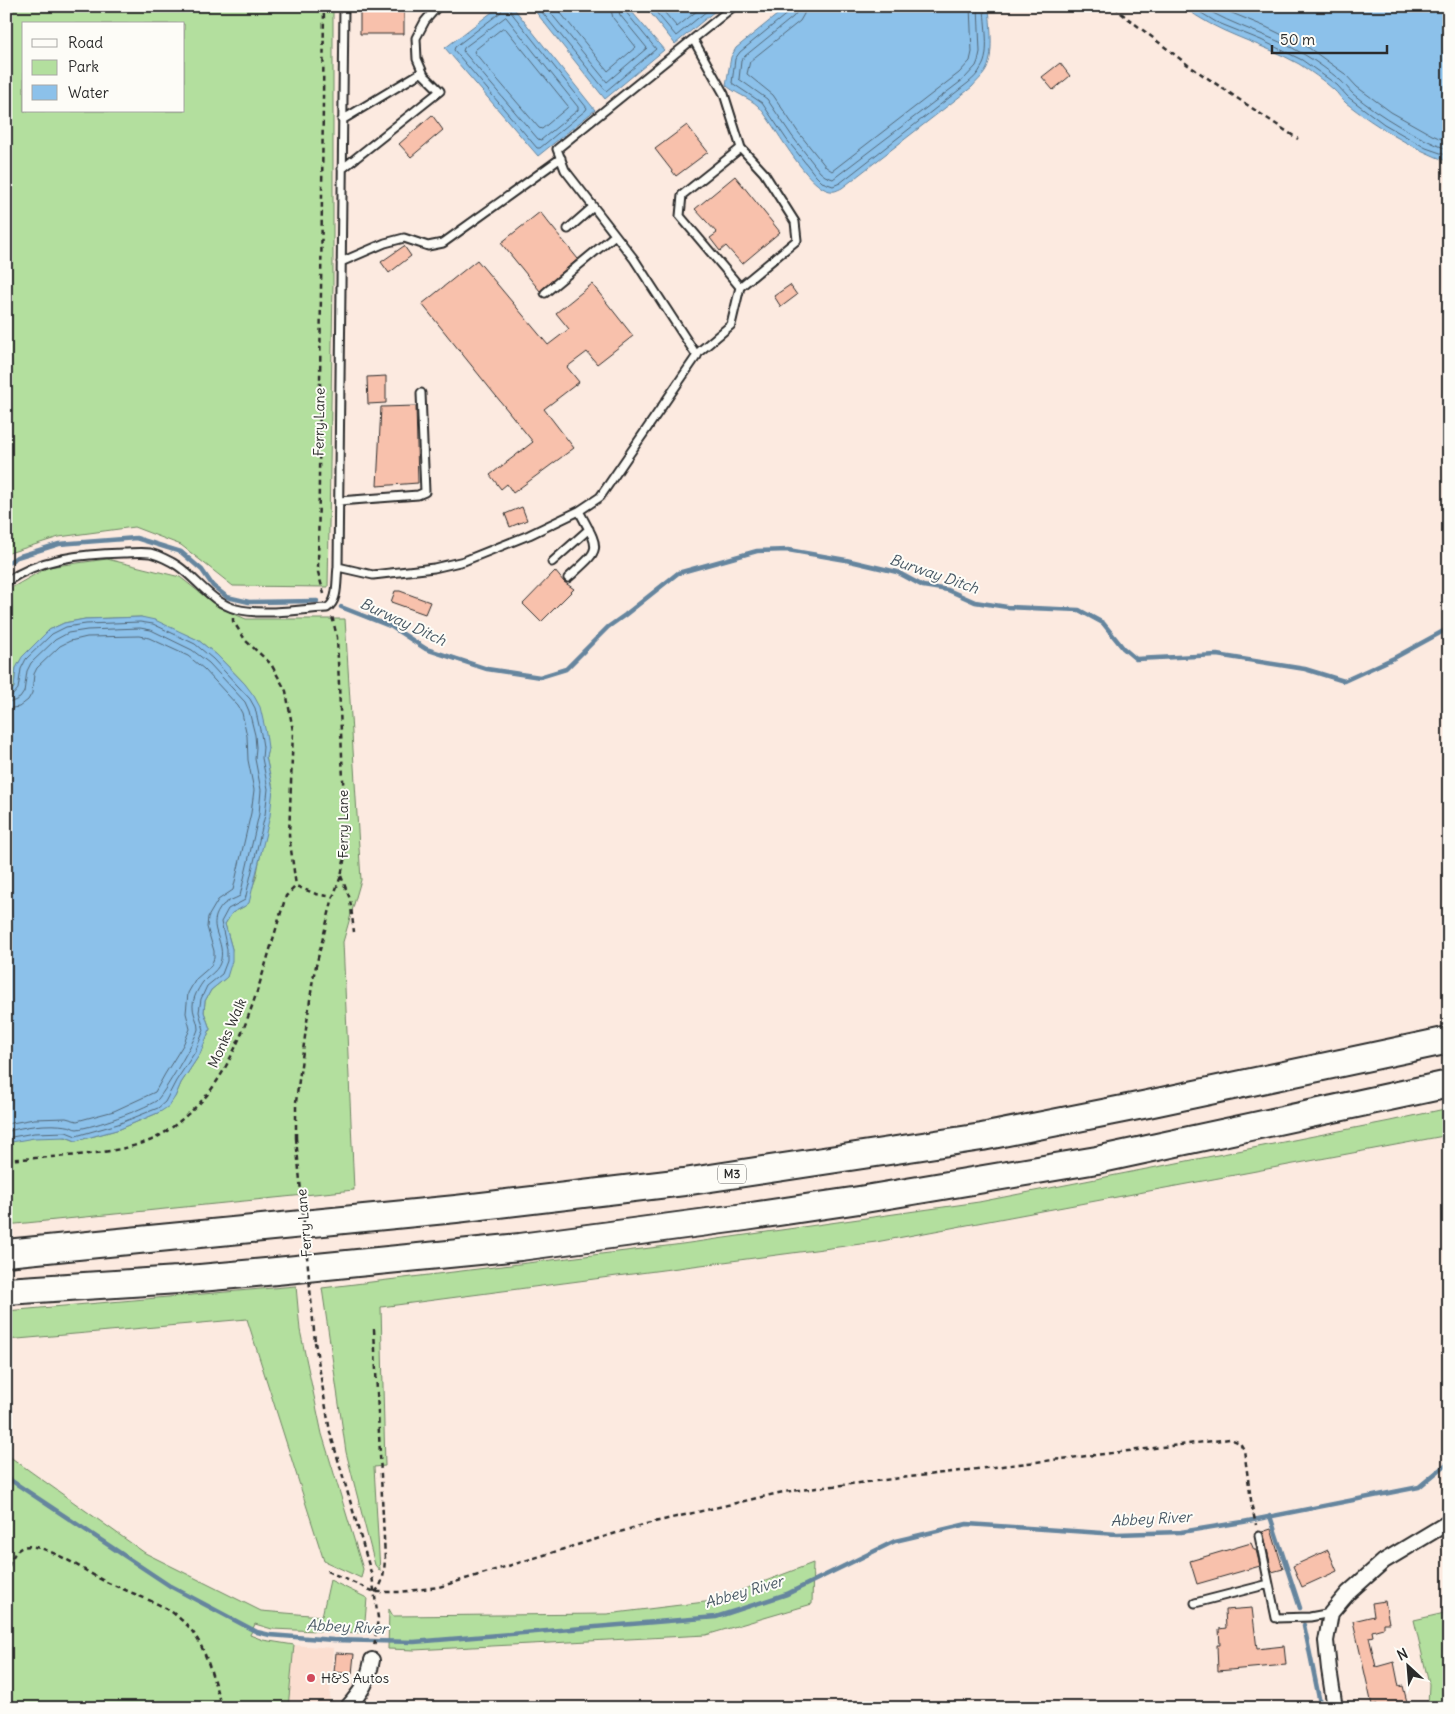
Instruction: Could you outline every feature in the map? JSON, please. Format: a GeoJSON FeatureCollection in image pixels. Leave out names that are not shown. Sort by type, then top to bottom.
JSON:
{"type":"FeatureCollection","features":[{"type":"Feature","properties":{"kind":"highway","name":"M3"},"geometry":{"type":"LineString","coordinates":[[6,1252],[456,1209],[694,1180],[982,1137],[1449,1040]]}},
{"type":"Feature","properties":{"kind":"highway"},"geometry":{"type":"LineString","coordinates":[[6,1291],[178,1280],[520,1247],[745,1217],[877,1198],[1097,1160],[1449,1084]]}},
{"type":"Feature","properties":{"kind":"street"},"geometry":{"type":"LineString","coordinates":[[1335,1708],[1326,1641],[1331,1613],[1348,1593],[1384,1561],[1449,1522]]}},
{"type":"Feature","properties":{"kind":"street"},"geometry":{"type":"LineString","coordinates":[[347,1708],[365,1686],[373,1657]]}},
{"type":"Feature","properties":{"kind":"lane"},"geometry":{"type":"LineString","coordinates":[[6,582],[17,575],[48,562],[69,557],[150,553],[177,565],[218,601],[235,608],[261,611],[327,608],[336,599],[339,501],[344,6]]}},
{"type":"Feature","properties":{"kind":"lane"},"geometry":{"type":"LineString","coordinates":[[342,169],[440,91],[422,72],[417,59],[416,38],[425,21],[438,6]]}},
{"type":"Feature","properties":{"kind":"lane"},"geometry":{"type":"LineString","coordinates":[[697,356],[634,259],[565,170],[557,149],[734,6]]}},
{"type":"Feature","properties":{"kind":"lane"},"geometry":{"type":"LineString","coordinates":[[338,567],[373,575],[434,568],[472,558],[529,535],[580,511],[600,497],[700,352],[731,325],[740,287],[797,240],[795,222],[764,173],[741,148],[724,94],[693,39]]}},
{"type":"Feature","properties":{"kind":"lane"},"geometry":{"type":"LineString","coordinates":[[342,120],[422,72]]}},
{"type":"Feature","properties":{"kind":"lane"},"geometry":{"type":"LineString","coordinates":[[740,287],[680,216],[682,195],[741,148]]}},
{"type":"Feature","properties":{"kind":"lane"},"geometry":{"type":"LineString","coordinates":[[341,262],[385,243],[404,238],[428,246],[443,243],[561,158]]}},
{"type":"Feature","properties":{"kind":"lane"},"geometry":{"type":"LineString","coordinates":[[568,229],[593,207]]}},
{"type":"Feature","properties":{"kind":"lane"},"geometry":{"type":"LineString","coordinates":[[544,293],[615,235]]}},
{"type":"Feature","properties":{"kind":"lane"},"geometry":{"type":"LineString","coordinates":[[339,501],[418,495],[424,492],[421,393]]}},
{"type":"Feature","properties":{"kind":"lane"},"geometry":{"type":"LineString","coordinates":[[568,578],[593,555],[596,543],[580,511]]}},
{"type":"Feature","properties":{"kind":"lane"},"geometry":{"type":"LineString","coordinates":[[552,562],[589,529]]}},
{"type":"Feature","properties":{"kind":"lane"},"geometry":{"type":"LineString","coordinates":[[1259,1536],[1276,1618],[1310,1617],[1331,1613]]}},
{"type":"Feature","properties":{"kind":"lane"},"geometry":{"type":"LineString","coordinates":[[1195,1603],[1269,1584]]}},
{"type":"Feature","properties":{"kind":"path","name":"Ferry Lane"},"geometry":{"type":"LineString","coordinates":[[324,6],[318,572],[337,637],[346,851],[313,978],[296,1102],[296,1138],[315,1342],[330,1432],[375,1592],[377,1611],[373,1657]]}},
{"type":"Feature","properties":{"kind":"path"},"geometry":{"type":"LineString","coordinates":[[1116,6],[1121,13],[1188,65],[1298,139]]}},
{"type":"Feature","properties":{"kind":"path"},"geometry":{"type":"LineString","coordinates":[[235,608],[233,621],[246,641],[271,664],[286,691],[293,731],[288,835],[296,886],[316,894],[333,897]]}},
{"type":"Feature","properties":{"kind":"path"},"geometry":{"type":"LineString","coordinates":[[341,876],[350,899],[354,932]]}},
{"type":"Feature","properties":{"kind":"path","name":"Monks Walk"},"geometry":{"type":"LineString","coordinates":[[6,1160],[107,1152],[150,1140],[171,1128],[191,1112],[212,1088],[231,1057],[252,1004],[286,896],[296,886]]}},
{"type":"Feature","properties":{"kind":"path"},"geometry":{"type":"LineString","coordinates":[[374,1329],[384,1559],[384,1571],[380,1587],[375,1592]]}},
{"type":"Feature","properties":{"kind":"path"},"geometry":{"type":"LineString","coordinates":[[327,1571],[375,1592],[400,1592],[439,1587],[646,1524],[783,1492],[1230,1439],[1240,1443],[1244,1450],[1252,1507],[1259,1536]]}},
{"type":"Feature","properties":{"kind":"path"},"geometry":{"type":"LineString","coordinates":[[6,1575],[17,1551],[31,1546],[58,1555],[103,1580],[169,1610],[182,1619],[197,1638],[204,1652],[222,1708]]}},
{"type":"Feature","properties":{"kind":"shaded area","name":"H&S Autos"},"geometry":{"type":"Polygon","coordinates":[[[294,1645],[333,1648],[329,1708],[288,1708],[294,1645]]]}},
{"type":"Feature","properties":{"kind":"green space"},"geometry":{"type":"Polygon","coordinates":[[[6,6],[333,6],[333,283],[328,587],[233,586],[181,545],[134,527],[59,537],[6,554],[6,6]]]}},
{"type":"Feature","properties":{"kind":"green space"},"geometry":{"type":"Polygon","coordinates":[[[107,559],[180,577],[218,607],[246,619],[345,619],[361,880],[343,942],[354,1190],[6,1225],[6,1143],[52,1136],[65,1137],[76,1141],[120,1129],[160,1112],[175,1097],[181,1083],[200,1054],[210,1029],[204,1012],[205,1001],[211,990],[227,977],[232,949],[225,924],[232,913],[245,906],[256,878],[273,789],[266,757],[268,748],[245,684],[217,655],[198,640],[141,617],[85,619],[64,623],[49,630],[16,668],[14,688],[11,691],[6,691],[6,591],[48,567],[107,559]]]}},
{"type":"Feature","properties":{"kind":"green space"},"geometry":{"type":"Polygon","coordinates":[[[1449,1108],[1449,1135],[876,1242],[381,1307],[385,1466],[374,1467],[380,1571],[375,1565],[346,1452],[322,1288],[675,1245],[979,1202],[1449,1108]]]}},
{"type":"Feature","properties":{"kind":"green space"},"geometry":{"type":"Polygon","coordinates":[[[296,1286],[300,1330],[322,1434],[363,1569],[361,1578],[324,1561],[247,1319],[6,1340],[6,1311],[296,1286]]]}},
{"type":"Feature","properties":{"kind":"green space"},"geometry":{"type":"Polygon","coordinates":[[[6,1454],[145,1553],[261,1611],[322,1616],[330,1580],[367,1598],[364,1633],[272,1629],[255,1624],[250,1635],[263,1640],[294,1645],[288,1708],[6,1708],[6,1454]]]}},
{"type":"Feature","properties":{"kind":"green space"},"geometry":{"type":"Polygon","coordinates":[[[813,1563],[812,1604],[706,1635],[414,1650],[388,1649],[389,1609],[393,1616],[607,1614],[713,1601],[813,1563]]]}},
{"type":"Feature","properties":{"kind":"green space"},"geometry":{"type":"Polygon","coordinates":[[[1449,1612],[1449,1708],[1413,1708],[1428,1705],[1429,1684],[1414,1620],[1449,1612]]]}},
{"type":"Feature","properties":{"kind":"water"},"geometry":{"type":"Polygon","coordinates":[[[500,6],[512,6],[595,110],[538,156],[445,48],[500,6]]]}},
{"type":"Feature","properties":{"kind":"water"},"geometry":{"type":"Polygon","coordinates":[[[531,6],[627,6],[664,50],[605,99],[531,6]]]}},
{"type":"Feature","properties":{"kind":"water"},"geometry":{"type":"Polygon","coordinates":[[[645,6],[721,6],[675,44],[645,6]]]}},
{"type":"Feature","properties":{"kind":"water"},"geometry":{"type":"Polygon","coordinates":[[[788,6],[989,6],[991,49],[988,66],[984,74],[972,87],[842,188],[835,191],[825,189],[804,171],[758,106],[726,85],[731,57],[736,48],[788,6]]]}},
{"type":"Feature","properties":{"kind":"water"},"geometry":{"type":"Polygon","coordinates":[[[1183,6],[1449,6],[1449,162],[1408,144],[1382,129],[1346,103],[1329,86],[1299,64],[1224,31],[1183,6]]]}},
{"type":"Feature","properties":{"kind":"water"},"geometry":{"type":"Polygon","coordinates":[[[141,617],[155,620],[198,640],[217,655],[245,684],[260,707],[268,748],[266,757],[273,789],[270,816],[249,903],[232,913],[225,924],[232,949],[232,961],[227,977],[211,990],[205,1001],[204,1012],[210,1029],[200,1054],[169,1106],[160,1112],[120,1129],[76,1141],[66,1137],[34,1138],[6,1143],[6,691],[11,691],[14,688],[16,668],[22,657],[49,630],[64,623],[85,619],[141,617]]]}},
{"type":"Feature","properties":{"kind":"building"},"geometry":{"type":"Polygon","coordinates":[[[360,6],[404,6],[404,34],[360,34],[360,6]]]}},
{"type":"Feature","properties":{"kind":"building"},"geometry":{"type":"Polygon","coordinates":[[[1060,63],[1070,76],[1053,90],[1042,77],[1060,63]]]}},
{"type":"Feature","properties":{"kind":"building"},"geometry":{"type":"Polygon","coordinates":[[[432,115],[443,130],[411,157],[399,144],[432,115]]]}},
{"type":"Feature","properties":{"kind":"building"},"geometry":{"type":"Polygon","coordinates":[[[687,125],[708,152],[676,176],[655,149],[687,125]]]}},
{"type":"Feature","properties":{"kind":"building"},"geometry":{"type":"Polygon","coordinates":[[[735,176],[780,232],[742,264],[726,246],[720,251],[710,238],[717,233],[695,209],[735,176]]]}},
{"type":"Feature","properties":{"kind":"building"},"geometry":{"type":"Polygon","coordinates":[[[540,212],[578,259],[540,291],[501,243],[540,212]]]}},
{"type":"Feature","properties":{"kind":"building"},"geometry":{"type":"Polygon","coordinates":[[[404,246],[411,256],[389,273],[381,262],[404,246]]]}},
{"type":"Feature","properties":{"kind":"building"},"geometry":{"type":"Polygon","coordinates":[[[477,260],[548,345],[569,329],[556,313],[592,284],[633,336],[597,364],[587,352],[567,367],[579,382],[544,409],[574,448],[513,493],[507,484],[501,489],[490,475],[533,442],[422,304],[477,260]]]}},
{"type":"Feature","properties":{"kind":"building"},"geometry":{"type":"Polygon","coordinates":[[[790,285],[797,295],[781,307],[774,296],[790,285]]]}},
{"type":"Feature","properties":{"kind":"building"},"geometry":{"type":"Polygon","coordinates":[[[386,376],[386,403],[368,404],[367,377],[386,376]]]}},
{"type":"Feature","properties":{"kind":"building"},"geometry":{"type":"Polygon","coordinates":[[[416,406],[418,483],[377,486],[381,407],[416,406]]]}},
{"type":"Feature","properties":{"kind":"building"},"geometry":{"type":"Polygon","coordinates":[[[522,507],[527,520],[510,527],[505,514],[522,507]]]}},
{"type":"Feature","properties":{"kind":"building"},"geometry":{"type":"Polygon","coordinates":[[[555,571],[564,582],[574,589],[541,622],[523,604],[555,571]]]}},
{"type":"Feature","properties":{"kind":"building"},"geometry":{"type":"Polygon","coordinates":[[[395,591],[430,602],[425,614],[391,602],[395,591]]]}},
{"type":"Feature","properties":{"kind":"building"},"geometry":{"type":"Polygon","coordinates":[[[1271,1529],[1283,1569],[1272,1572],[1262,1532],[1271,1529]]]}},
{"type":"Feature","properties":{"kind":"building"},"geometry":{"type":"Polygon","coordinates":[[[1251,1543],[1254,1550],[1256,1550],[1260,1566],[1197,1584],[1190,1561],[1251,1543]]]}},
{"type":"Feature","properties":{"kind":"building"},"geometry":{"type":"Polygon","coordinates":[[[1328,1550],[1337,1571],[1302,1587],[1293,1566],[1328,1550]]]}},
{"type":"Feature","properties":{"kind":"building"},"geometry":{"type":"Polygon","coordinates":[[[1385,1601],[1389,1623],[1383,1623],[1383,1628],[1372,1631],[1373,1636],[1369,1637],[1376,1667],[1394,1662],[1399,1687],[1403,1686],[1408,1706],[1400,1708],[1377,1708],[1377,1704],[1372,1705],[1353,1621],[1374,1616],[1372,1603],[1385,1601]]]}},
{"type":"Feature","properties":{"kind":"building"},"geometry":{"type":"Polygon","coordinates":[[[1252,1608],[1257,1649],[1284,1646],[1286,1665],[1218,1671],[1217,1645],[1220,1645],[1219,1629],[1226,1628],[1225,1610],[1252,1608]]]}},
{"type":"Feature","properties":{"kind":"building"},"geometry":{"type":"Polygon","coordinates":[[[336,1653],[354,1654],[352,1674],[334,1672],[336,1653]]]}},
{"type":"Feature","properties":{"kind":"waterway","name":"Burway Ditch"},"geometry":{"type":"LineString","coordinates":[[6,564],[17,557],[59,544],[136,538],[181,552],[202,570],[213,586],[227,597],[249,602],[317,601]]}},
{"type":"Feature","properties":{"kind":"waterway","name":"Burway Ditch"},"geometry":{"type":"LineString","coordinates":[[341,607],[392,627],[426,649],[487,669],[540,677],[566,669],[608,627],[678,573],[757,551],[788,550],[846,560],[897,572],[923,586],[948,590],[975,602],[1007,607],[1079,610],[1103,623],[1123,648],[1136,659],[1217,655],[1305,669],[1344,681],[1394,658],[1449,628]]}},
{"type":"Feature","properties":{"kind":"waterway","name":"Abbey River"},"geometry":{"type":"LineString","coordinates":[[6,1477],[170,1586],[257,1632],[270,1635],[333,1640],[414,1642],[716,1617],[787,1594],[895,1541],[967,1524],[1117,1534],[1181,1532],[1243,1522],[1419,1487],[1449,1462]]}},
{"type":"Feature","properties":{"kind":"waterway"},"geometry":{"type":"LineString","coordinates":[[1270,1516],[1300,1608]]}},
{"type":"Feature","properties":{"kind":"waterway"},"geometry":{"type":"LineString","coordinates":[[1304,1625],[1321,1708]]}},
{"type":"Feature","properties":{"kind":"place","name":"H&S Autos"},"geometry":{"type":"Point","coordinates":[311,1678]}}]}
